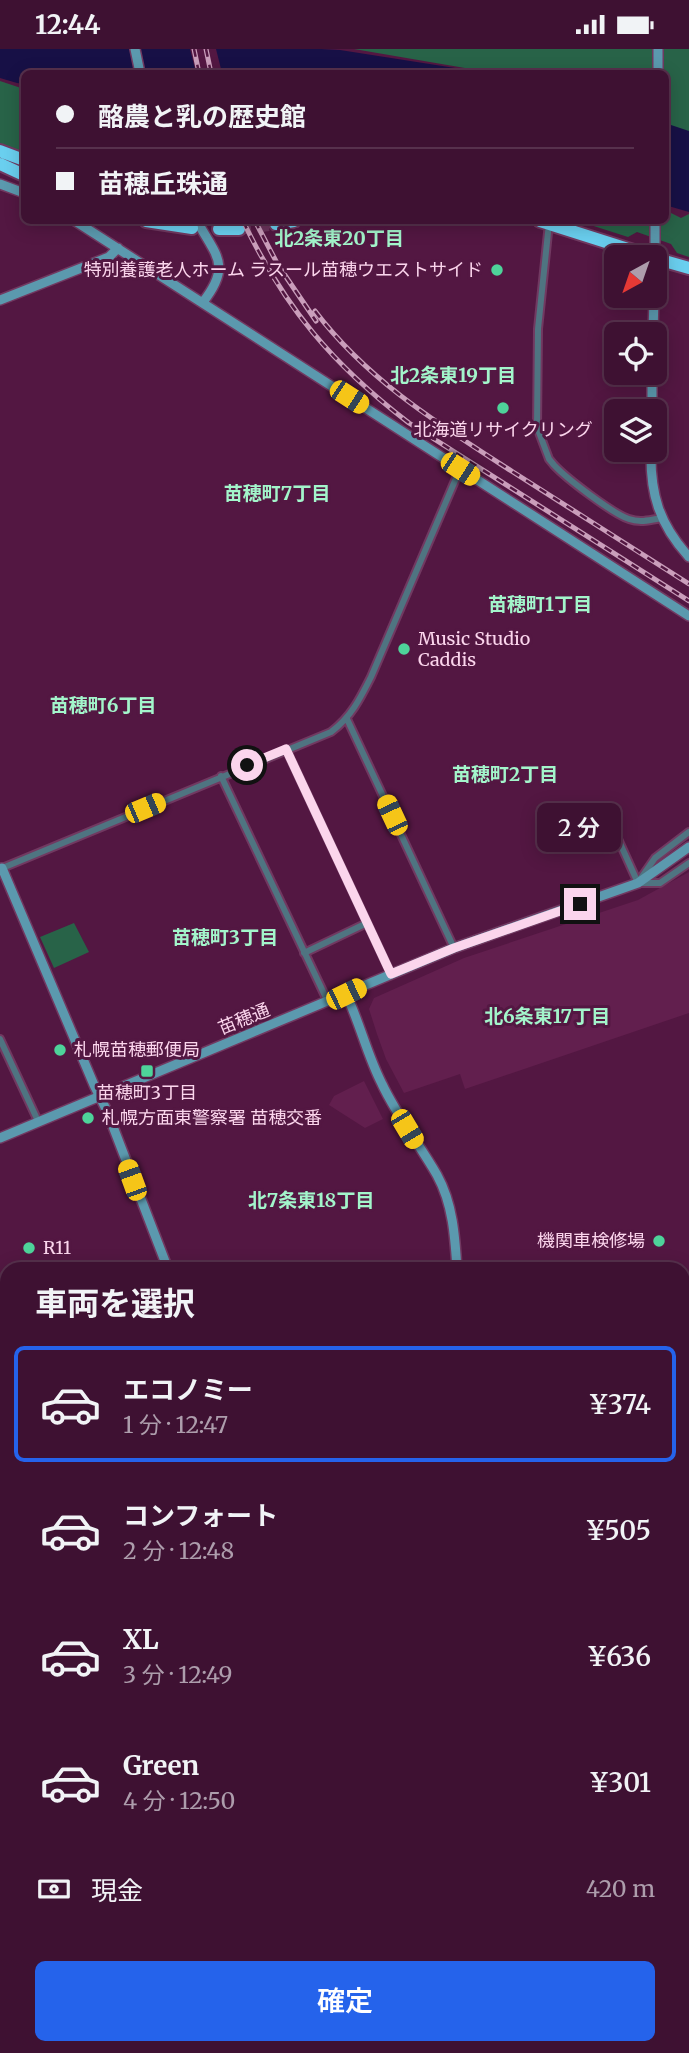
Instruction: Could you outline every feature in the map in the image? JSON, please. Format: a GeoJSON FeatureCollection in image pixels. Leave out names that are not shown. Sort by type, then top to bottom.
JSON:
{"type":"FeatureCollection","features":[{"type":"Feature","properties":{"kind":"highway"},"geometry":{"type":"LineString","coordinates":[[0,151],[21,159]]}},
{"type":"Feature","properties":{"kind":"highway"},"geometry":{"type":"LineString","coordinates":[[0,164],[21,173]]}},
{"type":"Feature","properties":{"kind":"highway"},"geometry":{"type":"LineString","coordinates":[[551,224],[615,245]]}},
{"type":"Feature","properties":{"kind":"highway"},"geometry":{"type":"LineString","coordinates":[[219,229],[239,229]]}},
{"type":"Feature","properties":{"kind":"highway"},"geometry":{"type":"LineString","coordinates":[[667,262],[689,268]]}},
{"type":"Feature","properties":{"kind":"street"},"geometry":{"type":"LineString","coordinates":[[135,49],[139,70]]}},
{"type":"Feature","properties":{"kind":"street"},"geometry":{"type":"LineString","coordinates":[[658,49],[658,70]]}},
{"type":"Feature","properties":{"kind":"street"},"geometry":{"type":"LineString","coordinates":[[0,184],[21,192]]}},
{"type":"Feature","properties":{"kind":"street"},"geometry":{"type":"LineString","coordinates":[[80,224],[689,615]]}},
{"type":"Feature","properties":{"kind":"street"},"geometry":{"type":"LineString","coordinates":[[195,224],[220,263],[220,274],[203,302]]}},
{"type":"Feature","properties":{"kind":"street"},"geometry":{"type":"LineString","coordinates":[[545,224],[538,329],[537,427],[549,459],[622,516],[636,521],[662,518]]}},
{"type":"Feature","properties":{"kind":"street"},"geometry":{"type":"LineString","coordinates":[[655,224],[655,245]]}},
{"type":"Feature","properties":{"kind":"street"},"geometry":{"type":"LineString","coordinates":[[0,300],[109,257],[118,248]]}},
{"type":"Feature","properties":{"kind":"street"},"geometry":{"type":"LineString","coordinates":[[651,462],[652,483],[662,518],[670,534],[689,557]]}},
{"type":"Feature","properties":{"kind":"street"},"geometry":{"type":"LineString","coordinates":[[165,1262],[100,1096],[1,869],[331,732],[347,719],[371,677],[460,469]]}},
{"type":"Feature","properties":{"kind":"street"},"geometry":{"type":"LineString","coordinates":[[347,719],[454,948]]}},
{"type":"Feature","properties":{"kind":"street"},"geometry":{"type":"LineString","coordinates":[[286,749],[391,974]]}},
{"type":"Feature","properties":{"kind":"street"},"geometry":{"type":"LineString","coordinates":[[221,776],[328,1002]]}},
{"type":"Feature","properties":{"kind":"street"},"geometry":{"type":"LineString","coordinates":[[604,809],[638,883]]}},
{"type":"Feature","properties":{"kind":"street"},"geometry":{"type":"LineString","coordinates":[[638,883],[654,858],[689,831]]}},
{"type":"Feature","properties":{"kind":"street","name":"苗穂通"},"geometry":{"type":"LineString","coordinates":[[0,1137],[454,948],[638,883],[689,847]]}},
{"type":"Feature","properties":{"kind":"street"},"geometry":{"type":"LineString","coordinates":[[638,883],[660,883],[689,863]]}},
{"type":"Feature","properties":{"kind":"street"},"geometry":{"type":"LineString","coordinates":[[304,953],[368,923]]}},
{"type":"Feature","properties":{"kind":"street"},"geometry":{"type":"LineString","coordinates":[[346,994],[380,1081],[438,1177],[448,1203],[456,1262]]}},
{"type":"Feature","properties":{"kind":"street"},"geometry":{"type":"LineString","coordinates":[[0,1039],[38,1121]]}},
{"type":"Feature","properties":{"kind":"shaded area"},"geometry":{"type":"Polygon","coordinates":[[[0,49],[321,49],[468,70],[21,70],[21,84],[0,78],[0,49]]]}},
{"type":"Feature","properties":{"kind":"shaded area"},"geometry":{"type":"Polygon","coordinates":[[[669,124],[689,131],[689,212],[669,206],[669,124]]]}},
{"type":"Feature","properties":{"kind":"shaded area"},"geometry":{"type":"Polygon","coordinates":[[[689,872],[689,1013],[465,1089],[460,1074],[404,1093],[386,1059],[369,1009],[374,998],[464,958],[638,900],[689,872]]]}},
{"type":"Feature","properties":{"kind":"shaded area"},"geometry":{"type":"Polygon","coordinates":[[[364,1081],[383,1119],[365,1128],[329,1105],[334,1096],[364,1081]]]}},
{"type":"Feature","properties":{"kind":"green space"},"geometry":{"type":"Polygon","coordinates":[[[354,49],[689,49],[689,138],[669,132],[669,70],[476,70],[354,49]]]}},
{"type":"Feature","properties":{"kind":"green space"},"geometry":{"type":"Polygon","coordinates":[[[0,81],[21,88],[21,159],[0,151],[0,81]]]}},
{"type":"Feature","properties":{"kind":"green space"},"geometry":{"type":"Polygon","coordinates":[[[669,212],[681,218],[689,214],[689,257],[677,253],[671,244],[637,232],[628,237],[587,224],[669,224],[669,212]]]}},
{"type":"Feature","properties":{"kind":"green space"},"geometry":{"type":"Polygon","coordinates":[[[74,923],[89,952],[54,968],[40,937],[74,923]]]}},
{"type":"Feature","properties":{"kind":"pier"},"geometry":{"type":"Polygon","coordinates":[[[190,49],[216,49],[221,70],[195,70],[190,49]]]}},
{"type":"Feature","properties":{"kind":"tunnel"},"geometry":{"type":"LineString","coordinates":[[239,229],[276,224]]}},
{"type":"Feature","properties":{"kind":"railway"},"geometry":{"type":"LineString","coordinates":[[194,49],[198,70]]}},
{"type":"Feature","properties":{"kind":"railway"},"geometry":{"type":"LineString","coordinates":[[206,49],[210,70]]}},
{"type":"Feature","properties":{"kind":"railway"},"geometry":{"type":"LineString","coordinates":[[245,224],[276,281],[313,333],[356,379],[381,401],[409,423],[689,601]]}},
{"type":"Feature","properties":{"kind":"railway"},"geometry":{"type":"LineString","coordinates":[[257,224],[278,265],[316,321]]}},
{"type":"Feature","properties":{"kind":"railway"},"geometry":{"type":"LineString","coordinates":[[315,311],[358,359],[432,419],[689,584]]}},
{"type":"Feature","properties":{"kind":"place","name":"特別養護老人ホーム ラスール苗穂ウエストサイド"},"geometry":{"type":"Point","coordinates":[497,270]}},
{"type":"Feature","properties":{"kind":"place","name":"北海道リサイクリング"},"geometry":{"type":"Point","coordinates":[503,408]}},
{"type":"Feature","properties":{"kind":"place","name":"Music Studio Caddis"},"geometry":{"type":"Point","coordinates":[404,649]}},
{"type":"Feature","properties":{"kind":"place","name":"札幌苗穂郵便局"},"geometry":{"type":"Point","coordinates":[60,1050]}},
{"type":"Feature","properties":{"kind":"place","name":"苗穂町3丁目"},"geometry":{"type":"Point","coordinates":[147,1071]}},
{"type":"Feature","properties":{"kind":"place","name":"札幌方面東警察署 苗穂交番"},"geometry":{"type":"Point","coordinates":[88,1118]}},
{"type":"Feature","properties":{"kind":"place","name":"機関車検修場"},"geometry":{"type":"Point","coordinates":[659,1241]}},
{"type":"Feature","properties":{"kind":"place","name":"R11"},"geometry":{"type":"Point","coordinates":[29,1248]}},
{"type":"Feature","properties":{"kind":"district","name":"北2条東20丁目"},"geometry":{"type":"Point","coordinates":[339,238]}},
{"type":"Feature","properties":{"kind":"district","name":"北2条東19丁目"},"geometry":{"type":"Point","coordinates":[453,375]}},
{"type":"Feature","properties":{"kind":"district","name":"苗穂町7丁目"},"geometry":{"type":"Point","coordinates":[277,493]}},
{"type":"Feature","properties":{"kind":"district","name":"苗穂町1丁目"},"geometry":{"type":"Point","coordinates":[540,604]}},
{"type":"Feature","properties":{"kind":"district","name":"苗穂町6丁目"},"geometry":{"type":"Point","coordinates":[103,705]}},
{"type":"Feature","properties":{"kind":"district","name":"苗穂町2丁目"},"geometry":{"type":"Point","coordinates":[505,774]}},
{"type":"Feature","properties":{"kind":"district","name":"苗穂町3丁目"},"geometry":{"type":"Point","coordinates":[225,937]}},
{"type":"Feature","properties":{"kind":"district","name":"北6条東17丁目"},"geometry":{"type":"Point","coordinates":[547,1016]}},
{"type":"Feature","properties":{"kind":"district","name":"北7条東18丁目"},"geometry":{"type":"Point","coordinates":[311,1200]}},
{"type":"Feature","properties":{"kind":"route"},"geometry":{"type":"LineString","coordinates":[[247,765],[286,749],[391,974],[454,948],[580,904]]}}]}
